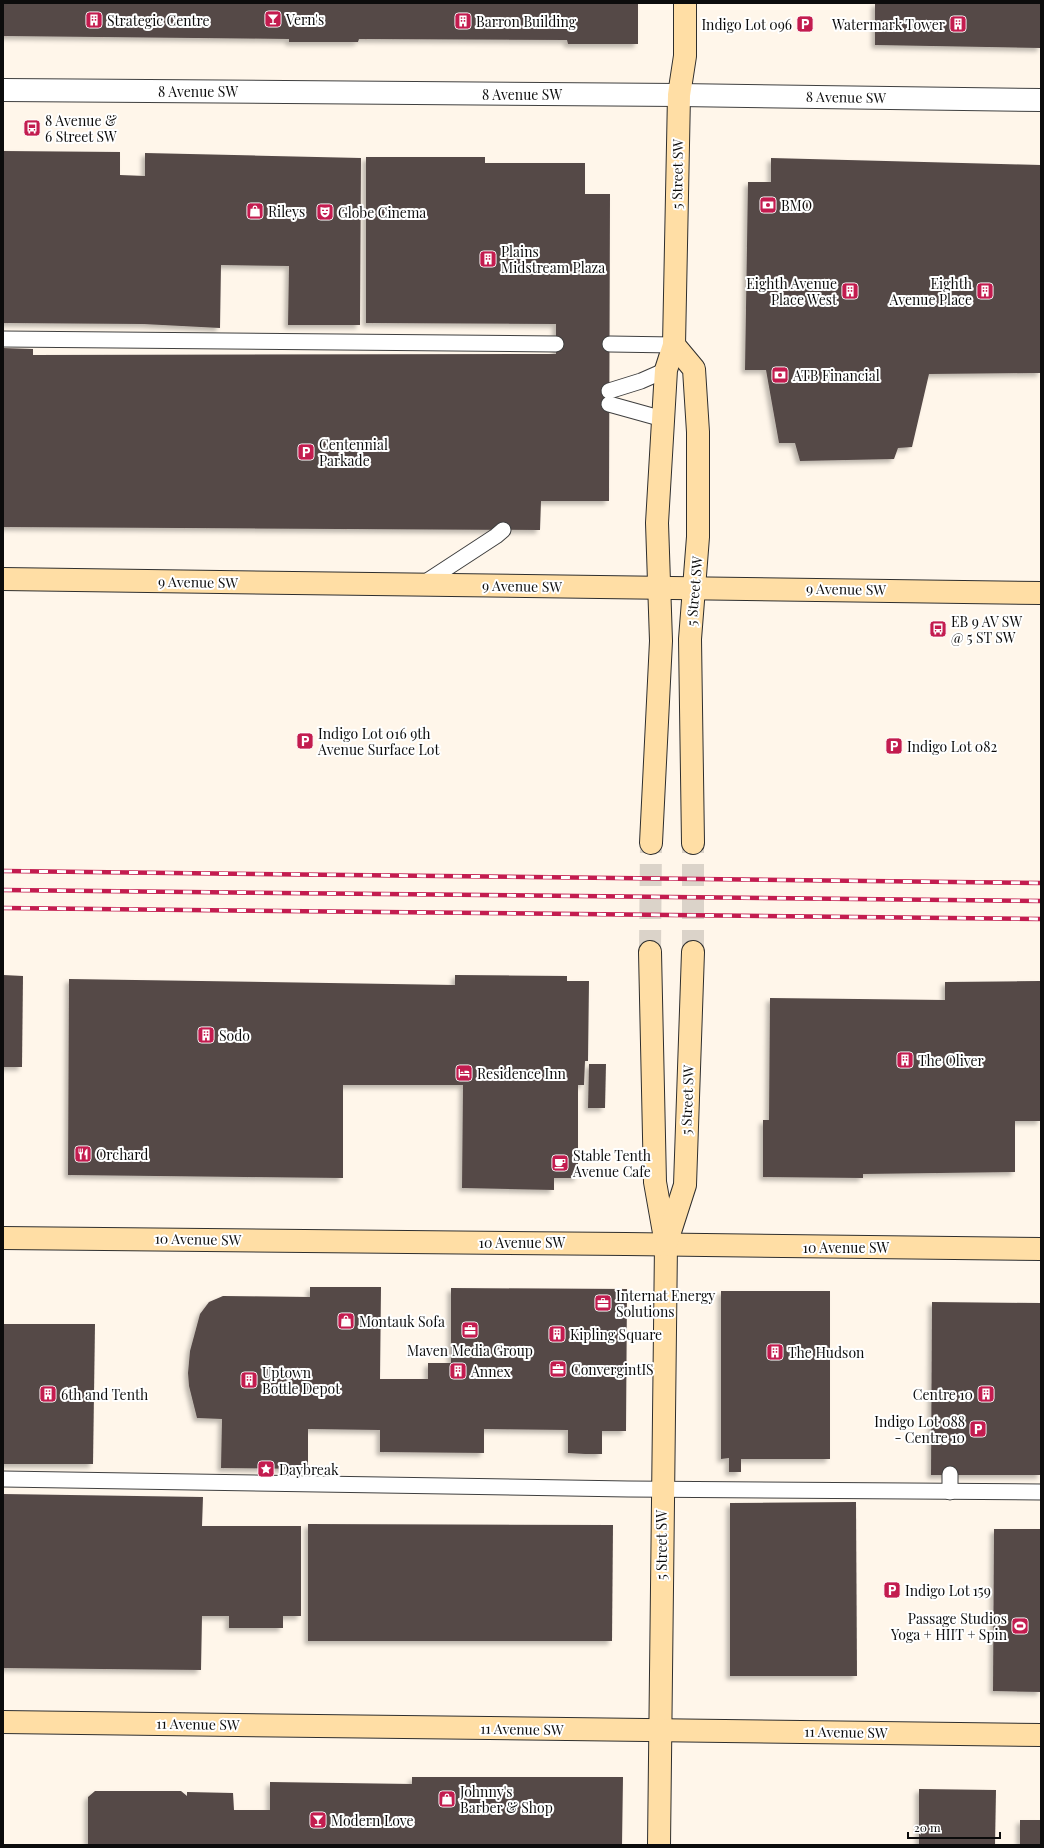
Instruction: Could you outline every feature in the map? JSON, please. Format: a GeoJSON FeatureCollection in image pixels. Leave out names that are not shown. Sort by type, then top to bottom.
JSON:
{"type":"FeatureCollection","features":[{"type":"Feature","properties":{"kind":"main road","name":"5 Street SW"},"geometry":{"type":"LineString","coordinates":[[651,843],[661,641],[658,588],[657,523],[666,370],[674,345],[679,95],[684,56],[686,3]]}},
{"type":"Feature","properties":{"kind":"main road","name":"5 Street SW"},"geometry":{"type":"LineString","coordinates":[[674,345],[694,369],[698,432],[699,516],[690,639],[693,843]]}},
{"type":"Feature","properties":{"kind":"main road","name":"9 Avenue SW"},"geometry":{"type":"LineString","coordinates":[[3,579],[658,588],[694,587],[1041,593]]}},
{"type":"Feature","properties":{"kind":"main road","name":"5 Street SW"},"geometry":{"type":"LineString","coordinates":[[650,952],[655,1182],[666,1244],[659,1845]]}},
{"type":"Feature","properties":{"kind":"main road","name":"5 Street SW"},"geometry":{"type":"LineString","coordinates":[[666,1244],[684,1185],[692,952]]}},
{"type":"Feature","properties":{"kind":"main road","name":"10 Avenue SW"},"geometry":{"type":"LineString","coordinates":[[3,1238],[161,1238],[666,1244],[761,1247],[1041,1249]]}},
{"type":"Feature","properties":{"kind":"main road","name":"11 Avenue SW"},"geometry":{"type":"LineString","coordinates":[[3,1722],[1041,1735]]}},
{"type":"Feature","properties":{"kind":"street","name":"8 Avenue SW"},"geometry":{"type":"LineString","coordinates":[[3,90],[679,95],[1041,100]]}},
{"type":"Feature","properties":{"kind":"lane"},"geometry":{"type":"LineString","coordinates":[[3,339],[556,344]]}},
{"type":"Feature","properties":{"kind":"lane"},"geometry":{"type":"LineString","coordinates":[[610,344],[674,345]]}},
{"type":"Feature","properties":{"kind":"lane"},"geometry":{"type":"LineString","coordinates":[[663,419],[609,397],[641,380],[666,370]]}},
{"type":"Feature","properties":{"kind":"lane"},"geometry":{"type":"LineString","coordinates":[[421,585],[498,532]]}},
{"type":"Feature","properties":{"kind":"lane"},"geometry":{"type":"LineString","coordinates":[[950,1474],[950,1492]]}},
{"type":"Feature","properties":{"kind":"lane"},"geometry":{"type":"LineString","coordinates":[[3,1479],[662,1490],[1041,1492]]}},
{"type":"Feature","properties":{"kind":"building"},"geometry":{"type":"Polygon","coordinates":[[[3,3],[638,3],[638,44],[568,44],[567,40],[359,39],[358,42],[289,42],[289,39],[3,36],[3,3]]]}},
{"type":"Feature","properties":{"kind":"building","name":"Watermark Tower"},"geometry":{"type":"Polygon","coordinates":[[[875,3],[1041,3],[1041,48],[875,45],[875,3]]]}},
{"type":"Feature","properties":{"kind":"building"},"geometry":{"type":"Polygon","coordinates":[[[3,151],[120,152],[120,175],[145,176],[145,153],[361,158],[360,325],[288,325],[289,266],[221,265],[220,328],[143,324],[3,323],[3,151]]]}},
{"type":"Feature","properties":{"kind":"building","name":"Centennial Parkade"},"geometry":{"type":"Polygon","coordinates":[[[366,157],[485,157],[485,163],[585,163],[585,194],[610,194],[609,501],[541,501],[540,530],[3,527],[3,348],[33,349],[33,355],[556,354],[556,324],[366,323],[366,157]]]}},
{"type":"Feature","properties":{"kind":"building"},"geometry":{"type":"Polygon","coordinates":[[[771,158],[1041,165],[1041,373],[929,374],[912,447],[898,448],[894,459],[800,461],[795,443],[779,443],[766,370],[745,370],[748,182],[771,182],[771,158]]]}},
{"type":"Feature","properties":{"kind":"building"},"geometry":{"type":"Polygon","coordinates":[[[3,975],[23,976],[22,1067],[3,1067],[3,975]]]}},
{"type":"Feature","properties":{"kind":"building"},"geometry":{"type":"Polygon","coordinates":[[[455,975],[567,976],[567,981],[589,981],[588,1061],[585,1061],[584,1085],[578,1085],[578,1178],[554,1178],[554,1190],[462,1188],[463,1085],[343,1085],[343,1178],[68,1175],[69,979],[455,985],[455,975]]]}},
{"type":"Feature","properties":{"kind":"building","name":"The Oliver"},"geometry":{"type":"Polygon","coordinates":[[[1041,981],[1041,1121],[1015,1121],[1015,1172],[863,1174],[863,1178],[763,1177],[763,1120],[769,1120],[770,998],[945,1000],[945,982],[1041,981]]]}},
{"type":"Feature","properties":{"kind":"building"},"geometry":{"type":"Polygon","coordinates":[[[589,1064],[606,1064],[605,1108],[588,1108],[589,1064]]]}},
{"type":"Feature","properties":{"kind":"building"},"geometry":{"type":"Polygon","coordinates":[[[310,1287],[381,1287],[380,1379],[428,1379],[428,1363],[451,1363],[451,1288],[627,1289],[626,1431],[602,1431],[602,1454],[585,1454],[568,1453],[568,1430],[484,1429],[484,1453],[380,1452],[380,1430],[308,1429],[308,1469],[221,1468],[222,1419],[197,1418],[189,1386],[188,1373],[190,1351],[200,1314],[209,1302],[223,1296],[310,1297],[310,1287]]]}},
{"type":"Feature","properties":{"kind":"building","name":"The Hudson"},"geometry":{"type":"Polygon","coordinates":[[[721,1291],[830,1291],[830,1459],[741,1459],[741,1472],[729,1472],[729,1458],[721,1459],[721,1291]]]}},
{"type":"Feature","properties":{"kind":"building","name":"Centre 10"},"geometry":{"type":"Polygon","coordinates":[[[932,1302],[1041,1303],[1041,1475],[931,1475],[932,1302]]]}},
{"type":"Feature","properties":{"kind":"building","name":"6th and Tenth"},"geometry":{"type":"Polygon","coordinates":[[[3,1324],[95,1324],[93,1464],[3,1464],[3,1324]]]}},
{"type":"Feature","properties":{"kind":"building"},"geometry":{"type":"Polygon","coordinates":[[[3,1494],[203,1497],[202,1526],[301,1526],[301,1616],[283,1616],[283,1628],[229,1628],[229,1616],[202,1616],[201,1670],[3,1668],[3,1494]]]}},
{"type":"Feature","properties":{"kind":"building"},"geometry":{"type":"Polygon","coordinates":[[[856,1502],[857,1676],[730,1676],[730,1503],[856,1502]]]}},
{"type":"Feature","properties":{"kind":"building"},"geometry":{"type":"Polygon","coordinates":[[[308,1524],[613,1525],[612,1641],[308,1641],[308,1524]]]}},
{"type":"Feature","properties":{"kind":"building"},"geometry":{"type":"Polygon","coordinates":[[[994,1529],[1041,1529],[1041,1692],[993,1691],[994,1529]]]}},
{"type":"Feature","properties":{"kind":"building"},"geometry":{"type":"Polygon","coordinates":[[[412,1777],[623,1777],[622,1845],[88,1845],[88,1797],[95,1791],[181,1791],[187,1796],[187,1792],[233,1793],[234,1810],[270,1810],[270,1782],[412,1784],[412,1777]]]}},
{"type":"Feature","properties":{"kind":"building"},"geometry":{"type":"Polygon","coordinates":[[[919,1789],[996,1790],[995,1845],[919,1845],[919,1789]]]}},
{"type":"Feature","properties":{"kind":"building"},"geometry":{"type":"Polygon","coordinates":[[[1020,1820],[1041,1820],[1041,1845],[1020,1845],[1020,1820]]]}},
{"type":"Feature","properties":{"kind":"tunnel"},"geometry":{"type":"LineString","coordinates":[[650,952],[651,843]]}},
{"type":"Feature","properties":{"kind":"tunnel"},"geometry":{"type":"LineString","coordinates":[[693,843],[693,952]]}},
{"type":"Feature","properties":{"kind":"railway"},"geometry":{"type":"LineString","coordinates":[[3,871],[1041,883]]}},
{"type":"Feature","properties":{"kind":"railway"},"geometry":{"type":"LineString","coordinates":[[3,890],[1041,901]]}},
{"type":"Feature","properties":{"kind":"railway"},"geometry":{"type":"LineString","coordinates":[[3,908],[1041,919]]}},
{"type":"Feature","properties":{"kind":"place","name":"Vern's"},"geometry":{"type":"Point","coordinates":[273,19]}},
{"type":"Feature","properties":{"kind":"place","name":"Strategic Centre"},"geometry":{"type":"Point","coordinates":[94,20]}},
{"type":"Feature","properties":{"kind":"place","name":"Barron Building"},"geometry":{"type":"Point","coordinates":[463,21]}},
{"type":"Feature","properties":{"kind":"place","name":"Indigo Lot 096"},"geometry":{"type":"Point","coordinates":[805,24]}},
{"type":"Feature","properties":{"kind":"place","name":"Watermark Tower"},"geometry":{"type":"Point","coordinates":[958,24]}},
{"type":"Feature","properties":{"kind":"place","name":"8 Avenue & 6 Street SW"},"geometry":{"type":"Point","coordinates":[32,128]}},
{"type":"Feature","properties":{"kind":"place","name":"BMO"},"geometry":{"type":"Point","coordinates":[768,205]}},
{"type":"Feature","properties":{"kind":"place","name":"Rileys"},"geometry":{"type":"Point","coordinates":[255,211]}},
{"type":"Feature","properties":{"kind":"place","name":"Globe Cinema"},"geometry":{"type":"Point","coordinates":[325,212]}},
{"type":"Feature","properties":{"kind":"place","name":"Plains Midstream Plaza"},"geometry":{"type":"Point","coordinates":[488,259]}},
{"type":"Feature","properties":{"kind":"place","name":"Eighth Avenue Place West"},"geometry":{"type":"Point","coordinates":[850,291]}},
{"type":"Feature","properties":{"kind":"place","name":"Eighth Avenue Place"},"geometry":{"type":"Point","coordinates":[985,291]}},
{"type":"Feature","properties":{"kind":"place","name":"ATB Financial"},"geometry":{"type":"Point","coordinates":[780,375]}},
{"type":"Feature","properties":{"kind":"place","name":"Centennial Parkade"},"geometry":{"type":"Point","coordinates":[306,452]}},
{"type":"Feature","properties":{"kind":"place","name":"EB 9 AV SW @ 5 ST SW"},"geometry":{"type":"Point","coordinates":[938,629]}},
{"type":"Feature","properties":{"kind":"place","name":"Indigo Lot 016 9th Avenue Surface Lot"},"geometry":{"type":"Point","coordinates":[305,741]}},
{"type":"Feature","properties":{"kind":"place","name":"Indigo Lot 082"},"geometry":{"type":"Point","coordinates":[894,746]}},
{"type":"Feature","properties":{"kind":"place","name":"Sodo"},"geometry":{"type":"Point","coordinates":[206,1035]}},
{"type":"Feature","properties":{"kind":"place","name":"The Oliver"},"geometry":{"type":"Point","coordinates":[905,1060]}},
{"type":"Feature","properties":{"kind":"place","name":"Residence Inn"},"geometry":{"type":"Point","coordinates":[464,1073]}},
{"type":"Feature","properties":{"kind":"place","name":"Orchard"},"geometry":{"type":"Point","coordinates":[83,1154]}},
{"type":"Feature","properties":{"kind":"place","name":"Stable Tenth Avenue Cafe"},"geometry":{"type":"Point","coordinates":[560,1163]}},
{"type":"Feature","properties":{"kind":"place","name":"Internat Energy Solutions"},"geometry":{"type":"Point","coordinates":[603,1303]}},
{"type":"Feature","properties":{"kind":"place","name":"Montauk Sofa"},"geometry":{"type":"Point","coordinates":[346,1321]}},
{"type":"Feature","properties":{"kind":"place","name":"Maven Media Group"},"geometry":{"type":"Point","coordinates":[470,1330]}},
{"type":"Feature","properties":{"kind":"place","name":"Kipling Square"},"geometry":{"type":"Point","coordinates":[557,1334]}},
{"type":"Feature","properties":{"kind":"place","name":"The Hudson"},"geometry":{"type":"Point","coordinates":[775,1352]}},
{"type":"Feature","properties":{"kind":"place","name":"ConvergintIS"},"geometry":{"type":"Point","coordinates":[558,1369]}},
{"type":"Feature","properties":{"kind":"place","name":"Annex"},"geometry":{"type":"Point","coordinates":[458,1371]}},
{"type":"Feature","properties":{"kind":"place","name":"Uptown Bottle Depot"},"geometry":{"type":"Point","coordinates":[249,1380]}},
{"type":"Feature","properties":{"kind":"place","name":"6th and Tenth"},"geometry":{"type":"Point","coordinates":[48,1394]}},
{"type":"Feature","properties":{"kind":"place","name":"Centre 10"},"geometry":{"type":"Point","coordinates":[986,1394]}},
{"type":"Feature","properties":{"kind":"place","name":"Indigo Lot 088 - Centre 10"},"geometry":{"type":"Point","coordinates":[978,1429]}},
{"type":"Feature","properties":{"kind":"place","name":"Daybreak"},"geometry":{"type":"Point","coordinates":[266,1469]}},
{"type":"Feature","properties":{"kind":"place","name":"Indigo Lot 159"},"geometry":{"type":"Point","coordinates":[892,1590]}},
{"type":"Feature","properties":{"kind":"place","name":"Passage Studios Yoga + HIIT + Spin"},"geometry":{"type":"Point","coordinates":[1020,1626]}},
{"type":"Feature","properties":{"kind":"place","name":"Johnny's Barber & Shop"},"geometry":{"type":"Point","coordinates":[447,1799]}},
{"type":"Feature","properties":{"kind":"place","name":"Modern Love"},"geometry":{"type":"Point","coordinates":[318,1820]}}]}
